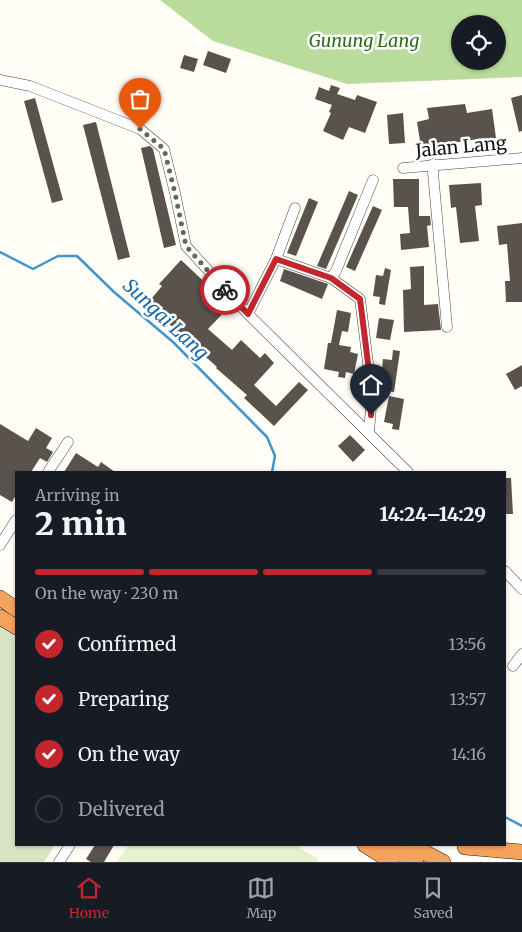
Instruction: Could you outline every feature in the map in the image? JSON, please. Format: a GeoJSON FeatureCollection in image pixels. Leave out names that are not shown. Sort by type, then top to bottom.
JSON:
{"type":"FeatureCollection","features":[{"type":"Feature","properties":{"kind":"highway"},"geometry":{"type":"LineString","coordinates":[[0,598],[15,608]]}},
{"type":"Feature","properties":{"kind":"highway"},"geometry":{"type":"LineString","coordinates":[[0,617],[15,626]]}},
{"type":"Feature","properties":{"kind":"highway"},"geometry":{"type":"LineString","coordinates":[[366,846],[392,862]]}},
{"type":"Feature","properties":{"kind":"highway"},"geometry":{"type":"LineString","coordinates":[[388,846],[416,862]]}},
{"type":"Feature","properties":{"kind":"highway"},"geometry":{"type":"LineString","coordinates":[[413,846],[443,862]]}},
{"type":"Feature","properties":{"kind":"highway"},"geometry":{"type":"LineString","coordinates":[[461,846],[522,852]]}},
{"type":"Feature","properties":{"kind":"highway"},"geometry":{"type":"LineString","coordinates":[[461,846],[509,862]]}},
{"type":"Feature","properties":{"kind":"street"},"geometry":{"type":"LineString","coordinates":[[0,80],[30,86],[140,129],[164,149],[186,246],[248,314],[407,471]]}},
{"type":"Feature","properties":{"kind":"street","name":"Jalan Lang"},"geometry":{"type":"LineString","coordinates":[[403,168],[522,158]]}},
{"type":"Feature","properties":{"kind":"street"},"geometry":{"type":"LineString","coordinates":[[433,164],[447,327]]}},
{"type":"Feature","properties":{"kind":"street"},"geometry":{"type":"LineString","coordinates":[[331,278],[336,271],[373,180]]}},
{"type":"Feature","properties":{"kind":"street"},"geometry":{"type":"LineString","coordinates":[[248,314],[276,259],[295,208]]}},
{"type":"Feature","properties":{"kind":"street"},"geometry":{"type":"LineString","coordinates":[[276,259],[331,278],[360,299],[372,395],[369,432]]}},
{"type":"Feature","properties":{"kind":"street"},"geometry":{"type":"LineString","coordinates":[[49,471],[68,442]]}},
{"type":"Feature","properties":{"kind":"street"},"geometry":{"type":"LineString","coordinates":[[0,545],[15,522]]}},
{"type":"Feature","properties":{"kind":"street"},"geometry":{"type":"LineString","coordinates":[[506,572],[522,589]]}},
{"type":"Feature","properties":{"kind":"street"},"geometry":{"type":"LineString","coordinates":[[513,666],[522,654]]}},
{"type":"Feature","properties":{"kind":"street"},"geometry":{"type":"LineString","coordinates":[[59,862],[69,846]]}},
{"type":"Feature","properties":{"kind":"green space","name":"Gunung Lang"},"geometry":{"type":"Polygon","coordinates":[[[160,0],[522,0],[522,77],[347,84],[213,41],[160,0]]]}},
{"type":"Feature","properties":{"kind":"green space"},"geometry":{"type":"Polygon","coordinates":[[[0,627],[15,636],[15,846],[54,846],[44,862],[0,862],[0,627]]]}},
{"type":"Feature","properties":{"kind":"green space"},"geometry":{"type":"Polygon","coordinates":[[[127,846],[297,846],[318,859],[317,862],[117,862],[127,846]]]}},
{"type":"Feature","properties":{"kind":"building"},"geometry":{"type":"Polygon","coordinates":[[[208,51],[231,59],[226,73],[203,65],[208,51]]]}},
{"type":"Feature","properties":{"kind":"building"},"geometry":{"type":"Polygon","coordinates":[[[184,55],[198,59],[194,72],[180,68],[184,55]]]}},
{"type":"Feature","properties":{"kind":"building"},"geometry":{"type":"Polygon","coordinates":[[[331,85],[340,88],[337,94],[355,100],[357,95],[377,102],[365,133],[349,127],[343,140],[323,131],[331,113],[329,112],[332,105],[315,99],[319,87],[329,91],[331,85]]]}},
{"type":"Feature","properties":{"kind":"building"},"geometry":{"type":"Polygon","coordinates":[[[522,95],[522,131],[519,132],[511,98],[522,95]]]}},
{"type":"Feature","properties":{"kind":"building"},"geometry":{"type":"Polygon","coordinates":[[[35,98],[63,200],[52,203],[24,101],[35,98]]]}},
{"type":"Feature","properties":{"kind":"building"},"geometry":{"type":"Polygon","coordinates":[[[465,104],[467,113],[492,109],[496,138],[446,144],[447,147],[434,150],[433,145],[421,147],[417,122],[429,119],[427,108],[465,104]]]}},
{"type":"Feature","properties":{"kind":"building"},"geometry":{"type":"Polygon","coordinates":[[[403,113],[405,143],[389,144],[387,115],[403,113]]]}},
{"type":"Feature","properties":{"kind":"building"},"geometry":{"type":"Polygon","coordinates":[[[96,122],[130,257],[118,260],[83,125],[96,122]]]}},
{"type":"Feature","properties":{"kind":"building"},"geometry":{"type":"Polygon","coordinates":[[[150,146],[153,149],[176,245],[164,248],[141,148],[150,146]]]}},
{"type":"Feature","properties":{"kind":"building"},"geometry":{"type":"Polygon","coordinates":[[[393,179],[419,179],[419,216],[430,216],[431,225],[427,226],[429,247],[401,250],[400,234],[410,233],[408,207],[394,207],[393,179]]]}},
{"type":"Feature","properties":{"kind":"building"},"geometry":{"type":"Polygon","coordinates":[[[481,183],[482,205],[475,206],[479,241],[460,243],[456,207],[451,208],[449,185],[481,183]]]}},
{"type":"Feature","properties":{"kind":"building"},"geometry":{"type":"Polygon","coordinates":[[[349,191],[358,195],[326,269],[317,266],[349,191]]]}},
{"type":"Feature","properties":{"kind":"building"},"geometry":{"type":"Polygon","coordinates":[[[309,198],[318,202],[296,256],[287,253],[309,198]]]}},
{"type":"Feature","properties":{"kind":"building"},"geometry":{"type":"Polygon","coordinates":[[[373,206],[382,210],[355,271],[346,267],[373,206]]]}},
{"type":"Feature","properties":{"kind":"building"},"geometry":{"type":"Polygon","coordinates":[[[522,223],[522,302],[506,302],[505,281],[510,281],[507,244],[499,245],[497,226],[522,223]]]}},
{"type":"Feature","properties":{"kind":"building"},"geometry":{"type":"Polygon","coordinates":[[[181,260],[230,306],[208,329],[232,350],[241,340],[260,358],[265,353],[274,363],[254,385],[276,406],[299,382],[308,390],[274,426],[244,398],[247,395],[147,304],[162,286],[159,284],[181,260]]]}},
{"type":"Feature","properties":{"kind":"building"},"geometry":{"type":"Polygon","coordinates":[[[424,266],[424,305],[438,304],[441,330],[404,332],[403,290],[411,289],[410,267],[424,266]]]}},
{"type":"Feature","properties":{"kind":"building"},"geometry":{"type":"Polygon","coordinates":[[[385,268],[391,270],[385,305],[379,304],[380,297],[373,296],[376,275],[383,276],[385,268]]]}},
{"type":"Feature","properties":{"kind":"building"},"geometry":{"type":"Polygon","coordinates":[[[284,269],[328,284],[322,299],[280,281],[284,269]]]}},
{"type":"Feature","properties":{"kind":"building"},"geometry":{"type":"Polygon","coordinates":[[[337,310],[351,313],[348,332],[342,331],[339,345],[351,347],[350,352],[358,354],[354,374],[346,372],[345,378],[338,377],[339,372],[324,369],[328,343],[331,343],[337,310]]]}},
{"type":"Feature","properties":{"kind":"building"},"geometry":{"type":"Polygon","coordinates":[[[379,318],[394,320],[390,340],[376,338],[379,318]]]}},
{"type":"Feature","properties":{"kind":"building"},"geometry":{"type":"Polygon","coordinates":[[[393,350],[400,351],[394,392],[387,391],[389,380],[381,379],[383,359],[392,360],[393,350]]]}},
{"type":"Feature","properties":{"kind":"building"},"geometry":{"type":"Polygon","coordinates":[[[522,365],[522,386],[515,390],[506,374],[522,365]]]}},
{"type":"Feature","properties":{"kind":"building"},"geometry":{"type":"Polygon","coordinates":[[[389,396],[404,399],[399,430],[392,429],[393,424],[384,422],[389,396]]]}},
{"type":"Feature","properties":{"kind":"building"},"geometry":{"type":"Polygon","coordinates":[[[0,424],[28,441],[36,428],[52,438],[46,448],[53,452],[47,462],[40,458],[32,471],[15,471],[15,497],[12,502],[0,495],[0,424]]]}},
{"type":"Feature","properties":{"kind":"building"},"geometry":{"type":"Polygon","coordinates":[[[350,435],[365,450],[353,462],[338,446],[350,435]]]}},
{"type":"Feature","properties":{"kind":"building"},"geometry":{"type":"Polygon","coordinates":[[[76,453],[98,467],[101,462],[114,471],[65,471],[76,453]]]}},
{"type":"Feature","properties":{"kind":"building"},"geometry":{"type":"Polygon","coordinates":[[[506,478],[511,478],[513,514],[506,514],[506,478]]]}},
{"type":"Feature","properties":{"kind":"building"},"geometry":{"type":"Polygon","coordinates":[[[94,846],[113,846],[104,862],[91,862],[86,859],[94,846]]]}},
{"type":"Feature","properties":{"kind":"waterway","name":"Sungai Lang"},"geometry":{"type":"LineString","coordinates":[[0,252],[33,269],[58,256],[77,256],[114,292],[173,342],[267,437],[275,456],[272,471]]}},
{"type":"Feature","properties":{"kind":"waterway","name":"Sungai Lang"},"geometry":{"type":"LineString","coordinates":[[506,818],[522,826]]}},
{"type":"Feature","properties":{"kind":"way so far"},"geometry":{"type":"LineString","coordinates":[[140,129],[164,149],[186,246],[225,290]]}},
{"type":"Feature","properties":{"kind":"route"},"geometry":{"type":"LineString","coordinates":[[225,290],[248,314],[276,259],[331,278],[360,299],[372,395],[371,415]]}}]}
